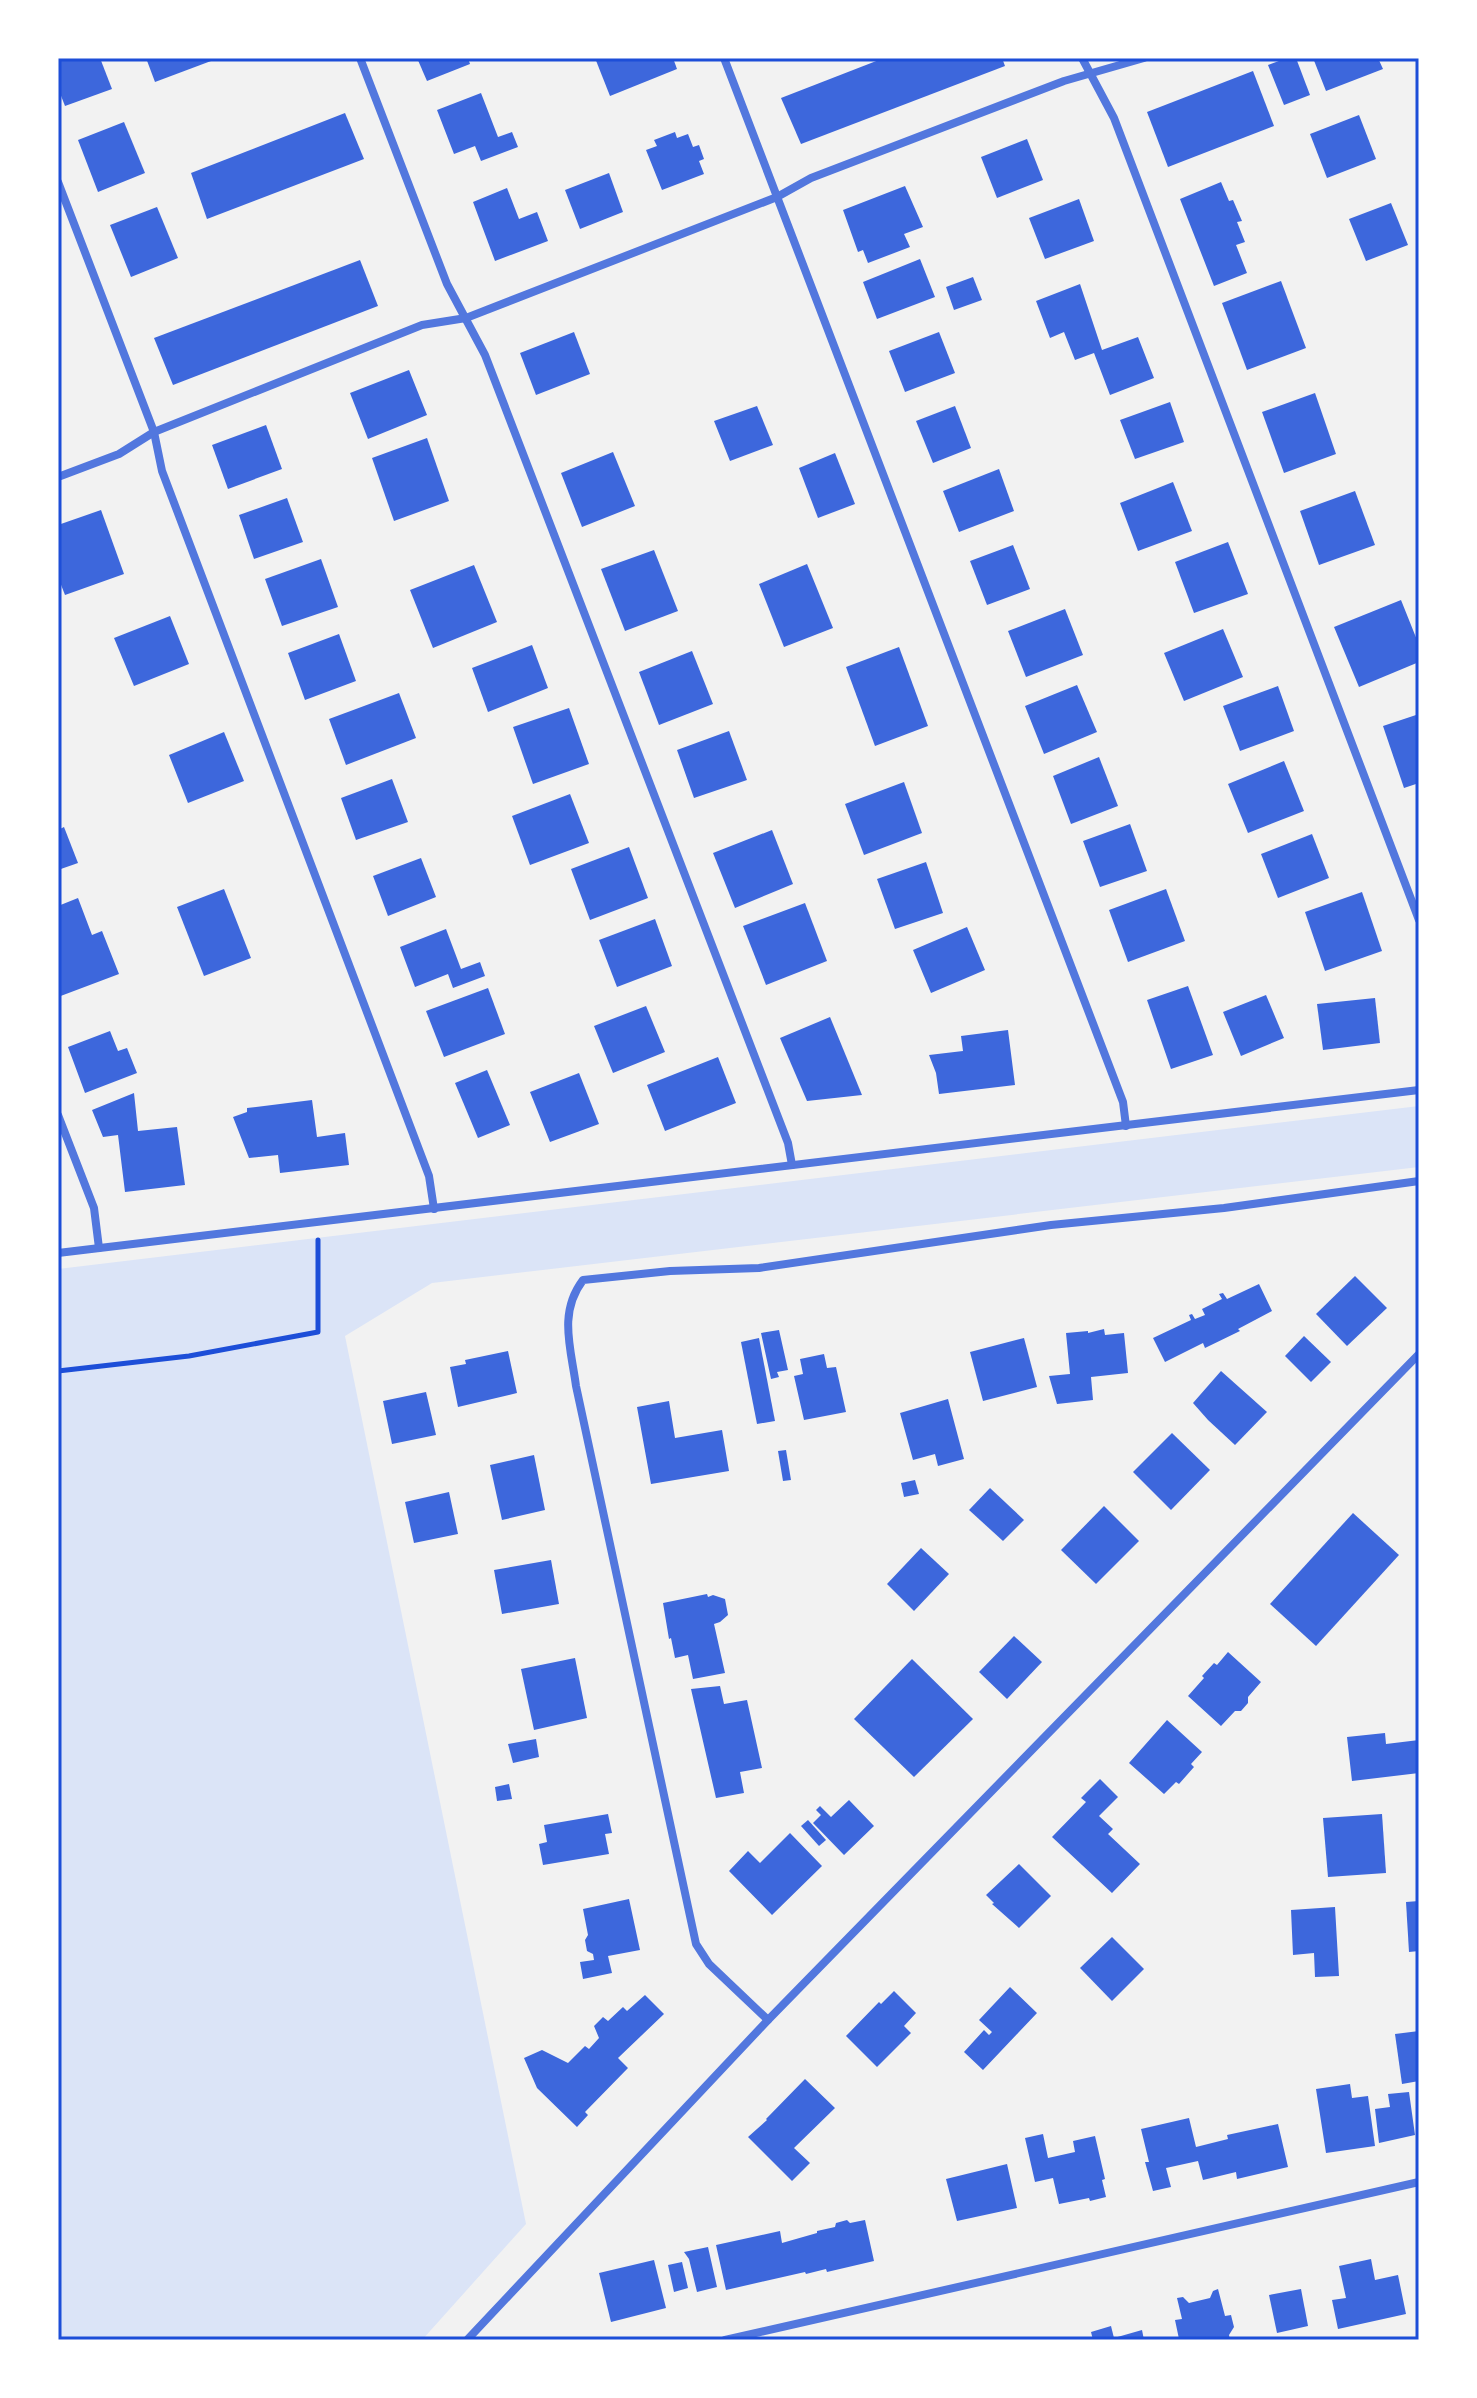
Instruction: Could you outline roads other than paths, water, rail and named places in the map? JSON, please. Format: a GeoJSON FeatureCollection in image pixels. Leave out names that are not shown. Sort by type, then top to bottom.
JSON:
{"type":"FeatureCollection","features":[{"type":"Feature","properties":{"kind":"street"},"geometry":{"type":"LineString","coordinates":[[360,58],[447,284],[491,369],[788,1143],[792,1165]]}},
{"type":"Feature","properties":{"kind":"street"},"geometry":{"type":"LineString","coordinates":[[724,58],[1123,1102],[1126,1126]]}},
{"type":"Feature","properties":{"kind":"street"},"geometry":{"type":"LineString","coordinates":[[1082,58],[1114,118],[1419,920]]}},
{"type":"Feature","properties":{"kind":"street"},"geometry":{"type":"LineString","coordinates":[[58,477],[119,454],[154,432],[422,325],[466,318],[777,197],[811,178],[1049,87],[1144,58]]}},
{"type":"Feature","properties":{"kind":"street"},"geometry":{"type":"LineString","coordinates":[[58,182],[154,432],[162,471],[429,1176],[434,1209]]}},
{"type":"Feature","properties":{"kind":"street"},"geometry":{"type":"LineString","coordinates":[[58,1253],[1419,1090]]}},
{"type":"Feature","properties":{"kind":"street"},"geometry":{"type":"LineString","coordinates":[[58,1115],[94,1208],[99,1248]]}},
{"type":"Feature","properties":{"kind":"street"},"geometry":{"type":"LineString","coordinates":[[768,2020],[709,1964],[696,1944],[576,1386],[568,1328],[569,1304],[583,1280],[625,1274],[759,1268],[1051,1225],[1224,1208],[1419,1181]]}},
{"type":"Feature","properties":{"kind":"street"},"geometry":{"type":"LineString","coordinates":[[467,2340],[768,2020],[1419,1354]]}},
{"type":"Feature","properties":{"kind":"street"},"geometry":{"type":"LineString","coordinates":[[725,2340],[1419,2182]]}}]}
